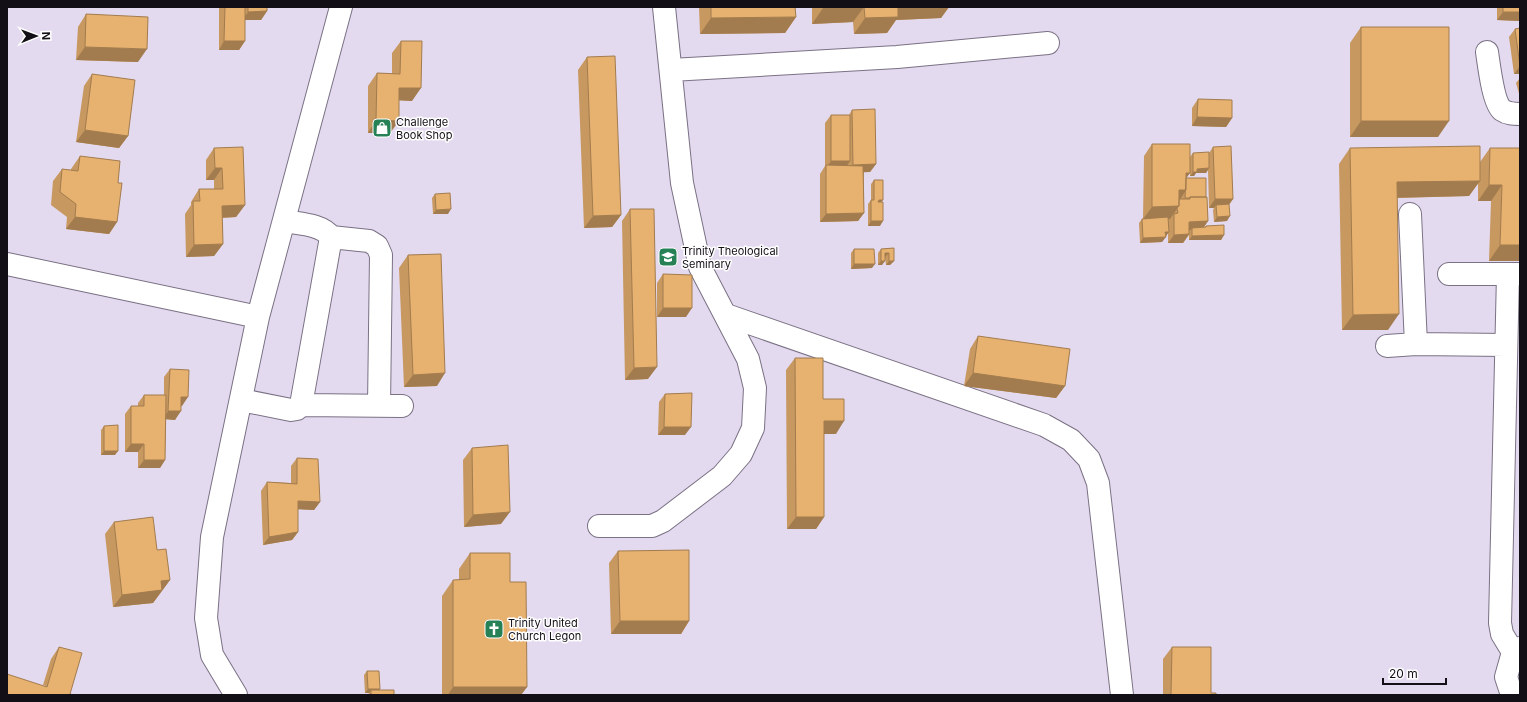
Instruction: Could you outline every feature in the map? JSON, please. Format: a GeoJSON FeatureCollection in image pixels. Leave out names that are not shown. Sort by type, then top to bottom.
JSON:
{"type":"FeatureCollection","features":[{"type":"Feature","properties":{"kind":"street"},"geometry":{"type":"LineString","coordinates":[[236,695],[212,655],[206,618],[212,537],[258,317],[341,7]]}},
{"type":"Feature","properties":{"kind":"street"},"geometry":{"type":"LineString","coordinates":[[599,526],[652,526],[663,521],[722,476],[741,454],[754,428],[754,388],[748,358],[700,267],[682,183],[664,7]]}},
{"type":"Feature","properties":{"kind":"street"},"geometry":{"type":"LineString","coordinates":[[671,70],[897,57],[1048,43]]}},
{"type":"Feature","properties":{"kind":"street"},"geometry":{"type":"LineString","coordinates":[[1487,52],[1496,101],[1501,109],[1511,114],[1520,114]]}},
{"type":"Feature","properties":{"kind":"street"},"geometry":{"type":"LineString","coordinates":[[1410,214],[1416,344]]}},
{"type":"Feature","properties":{"kind":"street"},"geometry":{"type":"LineString","coordinates":[[284,221],[321,228],[328,232],[331,237],[301,406]]}},
{"type":"Feature","properties":{"kind":"street"},"geometry":{"type":"LineString","coordinates":[[331,237],[369,242],[377,246],[381,255],[378,406]]}},
{"type":"Feature","properties":{"kind":"street"},"geometry":{"type":"LineString","coordinates":[[7,264],[258,317]]}},
{"type":"Feature","properties":{"kind":"street"},"geometry":{"type":"LineString","coordinates":[[1449,274],[1514,274],[1506,345],[1500,623],[1502,634],[1516,650],[1506,676],[1512,695]]}},
{"type":"Feature","properties":{"kind":"street"},"geometry":{"type":"LineString","coordinates":[[726,315],[1044,425],[1071,440],[1089,459],[1098,483],[1122,695]]}},
{"type":"Feature","properties":{"kind":"street"},"geometry":{"type":"LineString","coordinates":[[1387,346],[1416,344],[1506,345]]}},
{"type":"Feature","properties":{"kind":"street"},"geometry":{"type":"LineString","coordinates":[[241,400],[291,410],[297,409],[301,406],[402,406]]}},
{"type":"Feature","properties":{"kind":"building"},"geometry":{"type":"Polygon","coordinates":[[[225,7],[245,7],[245,41],[224,41],[225,7]]]}},
{"type":"Feature","properties":{"kind":"building"},"geometry":{"type":"Polygon","coordinates":[[[248,7],[267,7],[267,11],[248,12],[248,7]]]}},
{"type":"Feature","properties":{"kind":"building"},"geometry":{"type":"Polygon","coordinates":[[[711,7],[795,7],[796,17],[711,18],[711,7]]]}},
{"type":"Feature","properties":{"kind":"building"},"geometry":{"type":"Polygon","coordinates":[[[823,7],[849,7],[823,8],[823,7]]]}},
{"type":"Feature","properties":{"kind":"building"},"geometry":{"type":"Polygon","coordinates":[[[864,7],[898,7],[898,17],[865,18],[864,7]]]}},
{"type":"Feature","properties":{"kind":"building"},"geometry":{"type":"Polygon","coordinates":[[[1503,7],[1520,7],[1520,12],[1503,12],[1503,7]]]}},
{"type":"Feature","properties":{"kind":"building"},"geometry":{"type":"Polygon","coordinates":[[[86,14],[148,17],[147,49],[85,47],[86,14]]]}},
{"type":"Feature","properties":{"kind":"building"},"geometry":{"type":"Polygon","coordinates":[[[1361,27],[1449,27],[1449,121],[1361,121],[1361,27]]]}},
{"type":"Feature","properties":{"kind":"building"},"geometry":{"type":"Polygon","coordinates":[[[1520,28],[1520,66],[1515,29],[1520,28]]]}},
{"type":"Feature","properties":{"kind":"building"},"geometry":{"type":"Polygon","coordinates":[[[401,41],[422,41],[421,88],[399,88],[399,121],[376,120],[377,73],[400,74],[401,41]]]}},
{"type":"Feature","properties":{"kind":"building"},"geometry":{"type":"Polygon","coordinates":[[[615,56],[621,215],[593,216],[587,57],[615,56]]]}},
{"type":"Feature","properties":{"kind":"building"},"geometry":{"type":"Polygon","coordinates":[[[92,74],[135,80],[128,136],[85,130],[92,74]]]}},
{"type":"Feature","properties":{"kind":"building"},"geometry":{"type":"Polygon","coordinates":[[[1198,99],[1232,100],[1232,118],[1197,117],[1198,99]]]}},
{"type":"Feature","properties":{"kind":"building"},"geometry":{"type":"Polygon","coordinates":[[[875,109],[876,164],[853,165],[852,110],[875,109]]]}},
{"type":"Feature","properties":{"kind":"building"},"geometry":{"type":"Polygon","coordinates":[[[831,115],[850,115],[850,161],[831,161],[831,115]]]}},
{"type":"Feature","properties":{"kind":"building"},"geometry":{"type":"Polygon","coordinates":[[[1152,144],[1190,144],[1190,173],[1186,173],[1186,190],[1179,190],[1179,206],[1152,207],[1152,144]]]}},
{"type":"Feature","properties":{"kind":"building"},"geometry":{"type":"Polygon","coordinates":[[[1231,146],[1233,199],[1215,199],[1213,147],[1231,146]]]}},
{"type":"Feature","properties":{"kind":"building"},"geometry":{"type":"Polygon","coordinates":[[[1480,146],[1480,181],[1397,182],[1399,314],[1353,315],[1350,148],[1480,146]]]}},
{"type":"Feature","properties":{"kind":"building"},"geometry":{"type":"Polygon","coordinates":[[[243,147],[245,205],[222,206],[223,244],[194,245],[193,201],[200,201],[199,189],[223,189],[222,168],[215,168],[214,148],[243,147]]]}},
{"type":"Feature","properties":{"kind":"building"},"geometry":{"type":"Polygon","coordinates":[[[1490,148],[1520,148],[1520,245],[1500,245],[1502,185],[1489,185],[1490,148]]]}},
{"type":"Feature","properties":{"kind":"building"},"geometry":{"type":"Polygon","coordinates":[[[1209,152],[1209,168],[1197,169],[1197,172],[1193,172],[1193,153],[1209,152]]]}},
{"type":"Feature","properties":{"kind":"building"},"geometry":{"type":"Polygon","coordinates":[[[80,156],[120,161],[118,183],[122,183],[117,222],[75,217],[76,204],[60,192],[62,169],[78,171],[80,156]]]}},
{"type":"Feature","properties":{"kind":"building"},"geometry":{"type":"Polygon","coordinates":[[[826,165],[863,166],[864,213],[826,214],[826,165]]]}},
{"type":"Feature","properties":{"kind":"building"},"geometry":{"type":"Polygon","coordinates":[[[1186,178],[1206,178],[1206,197],[1185,198],[1186,178]]]}},
{"type":"Feature","properties":{"kind":"building"},"geometry":{"type":"Polygon","coordinates":[[[874,180],[883,180],[883,200],[879,200],[878,202],[883,202],[883,221],[871,221],[871,200],[874,200],[874,180]]]}},
{"type":"Feature","properties":{"kind":"building"},"geometry":{"type":"Polygon","coordinates":[[[450,193],[451,209],[436,210],[435,194],[450,193]]]}},
{"type":"Feature","properties":{"kind":"building"},"geometry":{"type":"Polygon","coordinates":[[[1190,197],[1207,197],[1208,221],[1189,222],[1189,234],[1174,235],[1174,214],[1178,213],[1177,208],[1179,206],[1179,199],[1190,199],[1190,197]]]}},
{"type":"Feature","properties":{"kind":"building"},"geometry":{"type":"Polygon","coordinates":[[[1229,204],[1230,216],[1217,217],[1216,205],[1229,204]]]}},
{"type":"Feature","properties":{"kind":"building"},"geometry":{"type":"Polygon","coordinates":[[[630,209],[654,209],[657,367],[634,368],[630,209]]]}},
{"type":"Feature","properties":{"kind":"building"},"geometry":{"type":"Polygon","coordinates":[[[1168,217],[1169,232],[1165,232],[1166,237],[1143,238],[1142,219],[1168,217]]]}},
{"type":"Feature","properties":{"kind":"building"},"geometry":{"type":"Polygon","coordinates":[[[1224,225],[1224,235],[1192,236],[1192,228],[1224,225]]]}},
{"type":"Feature","properties":{"kind":"building"},"geometry":{"type":"Polygon","coordinates":[[[894,248],[894,261],[889,261],[889,253],[885,253],[885,261],[881,261],[881,249],[894,248]]]}},
{"type":"Feature","properties":{"kind":"building"},"geometry":{"type":"Polygon","coordinates":[[[854,249],[874,249],[875,264],[854,264],[854,249]]]}},
{"type":"Feature","properties":{"kind":"building"},"geometry":{"type":"Polygon","coordinates":[[[441,254],[445,373],[413,375],[408,255],[441,254]]]}},
{"type":"Feature","properties":{"kind":"building"},"geometry":{"type":"Polygon","coordinates":[[[663,274],[692,275],[692,308],[663,308],[663,274]]]}},
{"type":"Feature","properties":{"kind":"building"},"geometry":{"type":"Polygon","coordinates":[[[978,336],[1070,349],[1065,386],[973,373],[978,336]]]}},
{"type":"Feature","properties":{"kind":"building"},"geometry":{"type":"Polygon","coordinates":[[[795,358],[823,358],[823,399],[844,399],[844,421],[824,421],[824,517],[796,517],[795,358]]]}},
{"type":"Feature","properties":{"kind":"building"},"geometry":{"type":"Polygon","coordinates":[[[170,369],[189,370],[188,397],[181,397],[181,411],[168,411],[170,369]]]}},
{"type":"Feature","properties":{"kind":"building"},"geometry":{"type":"Polygon","coordinates":[[[692,393],[691,427],[664,427],[665,394],[692,393]]]}},
{"type":"Feature","properties":{"kind":"building"},"geometry":{"type":"Polygon","coordinates":[[[144,395],[166,395],[165,460],[144,460],[144,444],[131,444],[131,406],[144,406],[144,395]]]}},
{"type":"Feature","properties":{"kind":"building"},"geometry":{"type":"Polygon","coordinates":[[[118,425],[118,451],[104,451],[104,426],[118,425]]]}},
{"type":"Feature","properties":{"kind":"building"},"geometry":{"type":"Polygon","coordinates":[[[508,445],[510,512],[473,515],[472,448],[508,445]]]}},
{"type":"Feature","properties":{"kind":"building"},"geometry":{"type":"Polygon","coordinates":[[[297,458],[318,459],[320,502],[298,501],[298,532],[269,537],[267,482],[297,484],[297,458]]]}},
{"type":"Feature","properties":{"kind":"building"},"geometry":{"type":"Polygon","coordinates":[[[153,517],[157,550],[166,549],[170,580],[161,581],[162,590],[122,595],[114,522],[153,517]]]}},
{"type":"Feature","properties":{"kind":"building"},"geometry":{"type":"Polygon","coordinates":[[[689,550],[689,621],[620,621],[618,551],[689,550]]]}},
{"type":"Feature","properties":{"kind":"building"},"geometry":{"type":"Polygon","coordinates":[[[470,553],[510,553],[510,582],[526,582],[527,687],[453,687],[453,580],[470,579],[470,553]]]}},
{"type":"Feature","properties":{"kind":"building"},"geometry":{"type":"Polygon","coordinates":[[[59,647],[82,653],[70,694],[74,695],[7,695],[7,674],[47,687],[59,647]]]}},
{"type":"Feature","properties":{"kind":"building"},"geometry":{"type":"Polygon","coordinates":[[[1172,647],[1211,647],[1211,693],[1216,693],[1216,695],[1171,695],[1172,647]]]}},
{"type":"Feature","properties":{"kind":"building"},"geometry":{"type":"Polygon","coordinates":[[[367,671],[379,671],[380,689],[368,689],[367,671]]]}},
{"type":"Feature","properties":{"kind":"building"},"geometry":{"type":"Polygon","coordinates":[[[371,690],[394,690],[394,695],[371,695],[371,690]]]}},
{"type":"Feature","properties":{"kind":"place","name":"Challenge Book Shop"},"geometry":{"type":"Point","coordinates":[382,128]}},
{"type":"Feature","properties":{"kind":"place","name":"Trinity Theological Seminary"},"geometry":{"type":"Point","coordinates":[668,257]}},
{"type":"Feature","properties":{"kind":"place","name":"Trinity United Church Legon"},"geometry":{"type":"Point","coordinates":[494,629]}}]}
